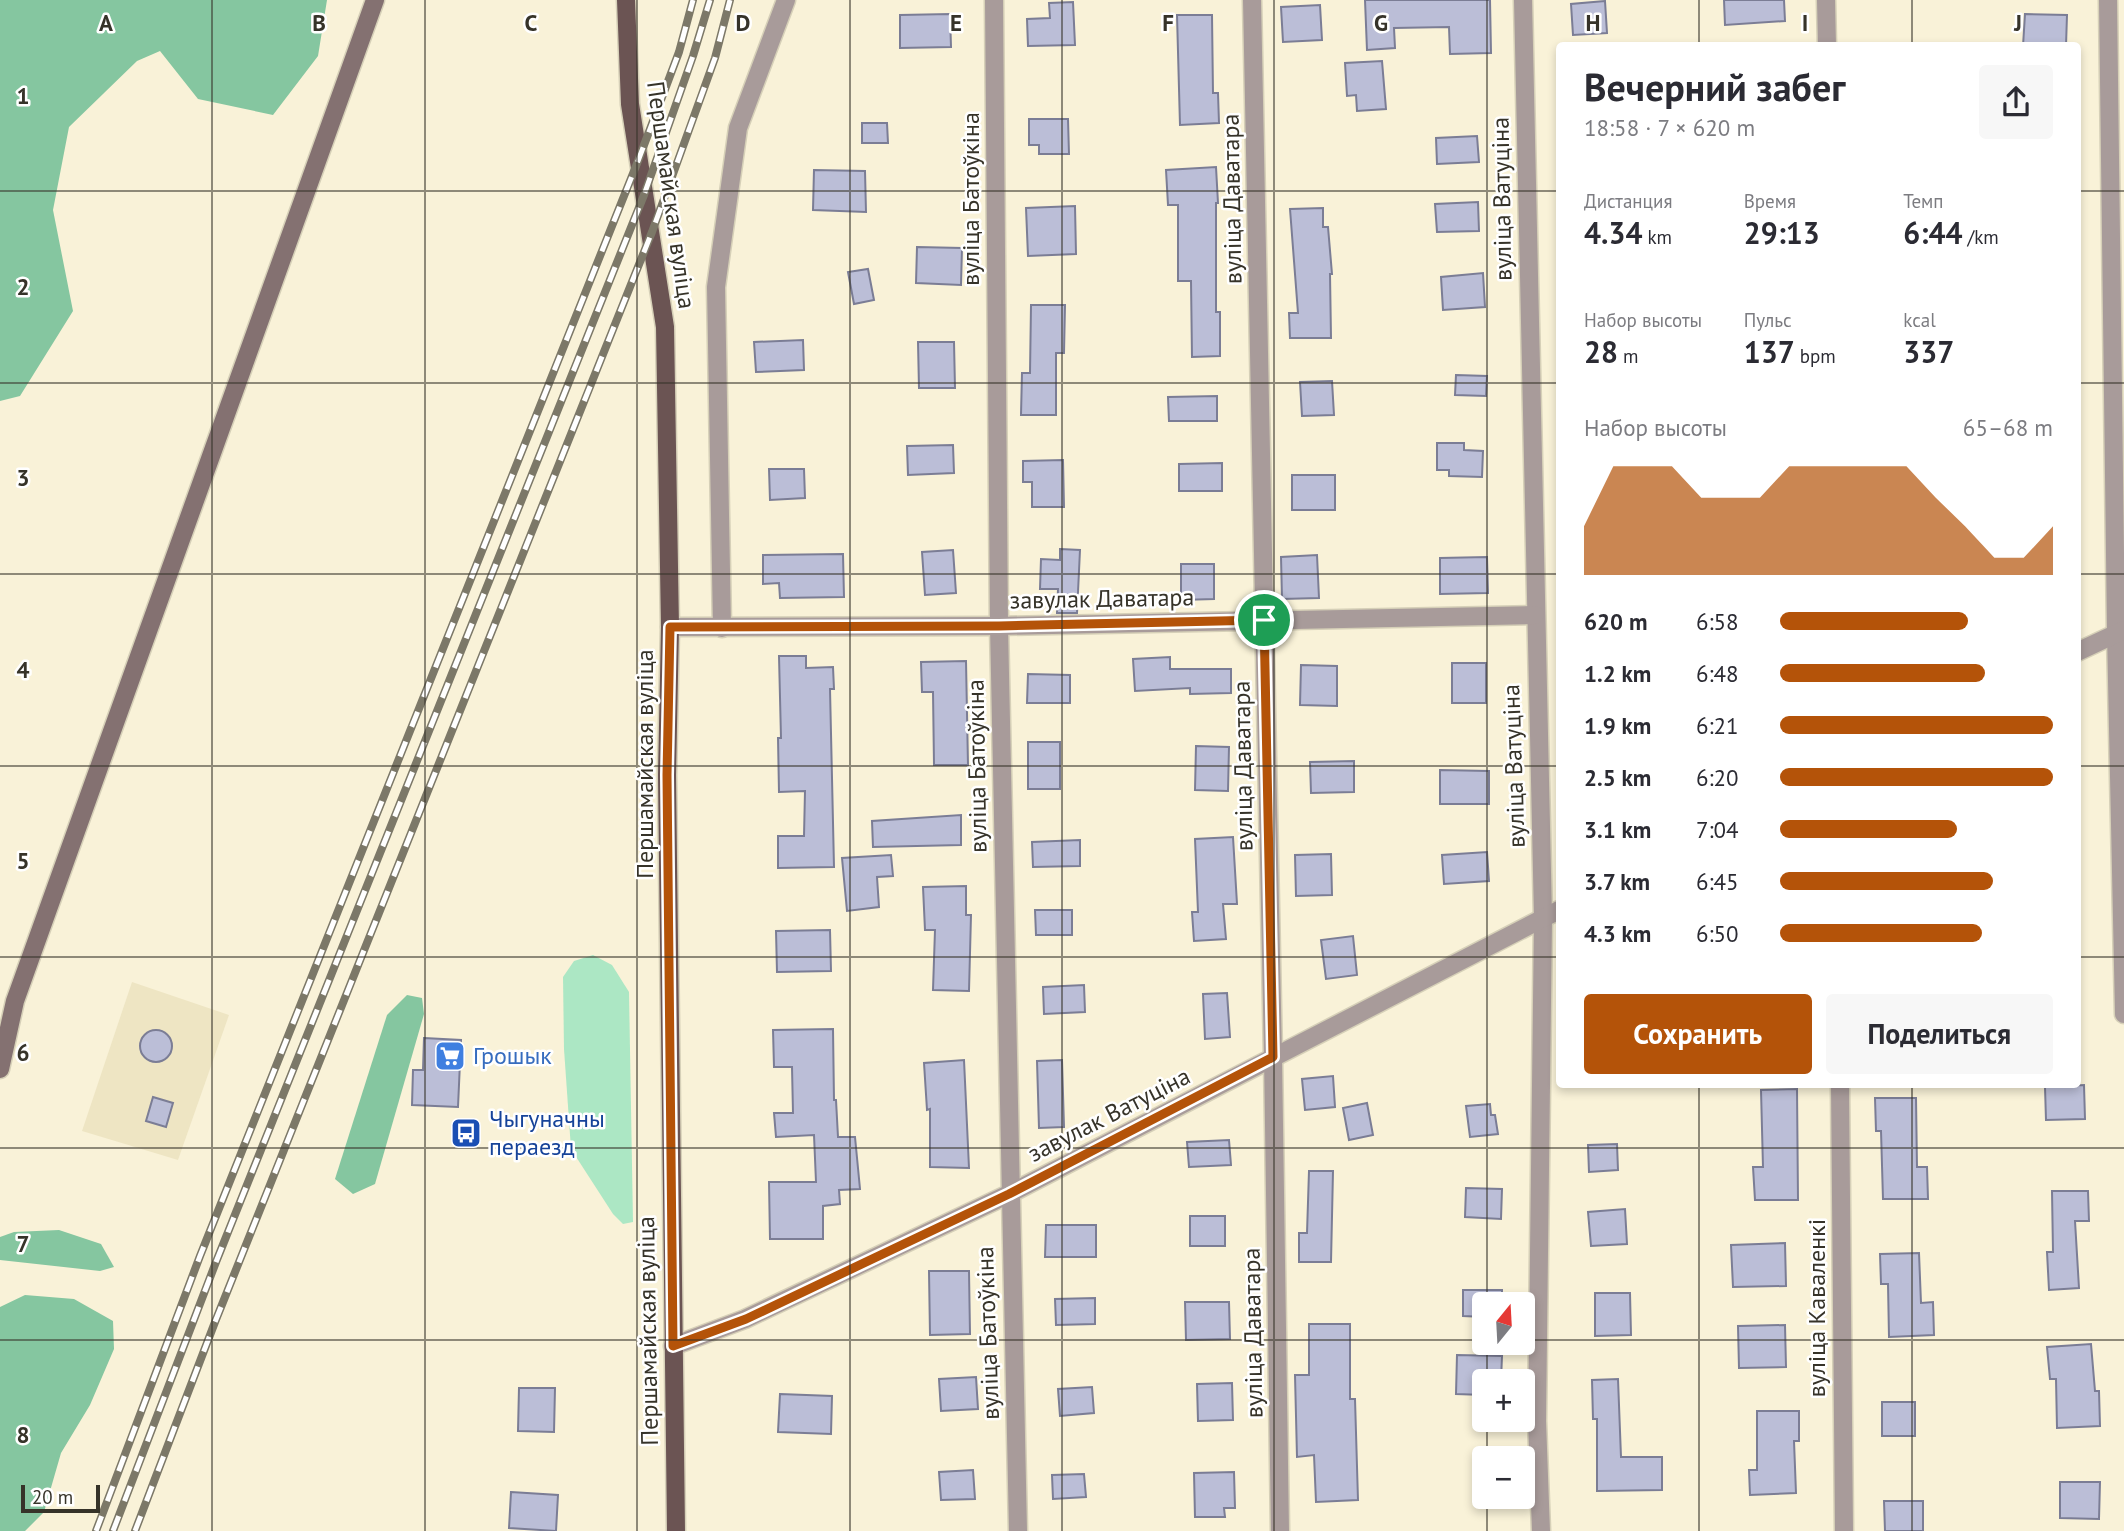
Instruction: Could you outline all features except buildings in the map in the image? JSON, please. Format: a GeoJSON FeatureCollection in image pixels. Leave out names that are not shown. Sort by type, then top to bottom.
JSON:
{"type":"FeatureCollection","features":[{"type":"Feature","properties":{"kind":"main road","name":"Першамайская вуліца"},"geometry":{"type":"LineString","coordinates":[[626,0],[630,104],[665,327],[670,627],[667,775],[676,1531]]}},
{"type":"Feature","properties":{"kind":"street"},"geometry":{"type":"LineString","coordinates":[[0,1069],[15,1001],[375,0]]}},
{"type":"Feature","properties":{"kind":"street"},"geometry":{"type":"LineString","coordinates":[[722,628],[716,286],[738,128],[786,0]]}},
{"type":"Feature","properties":{"kind":"street","name":"вуліца Батоўкіна"},"geometry":{"type":"LineString","coordinates":[[994,0],[999,626],[1018,1531]]}},
{"type":"Feature","properties":{"kind":"street","name":"вуліца Даватара"},"geometry":{"type":"LineString","coordinates":[[1252,0],[1280,1531]]}},
{"type":"Feature","properties":{"kind":"street","name":"вуліца Ватуціна"},"geometry":{"type":"LineString","coordinates":[[1523,0],[1535,615],[1551,914],[1537,1420],[1541,1531]]}},
{"type":"Feature","properties":{"kind":"street"},"geometry":{"type":"LineString","coordinates":[[1826,0],[1827,42]]}},
{"type":"Feature","properties":{"kind":"street"},"geometry":{"type":"LineString","coordinates":[[2108,0],[2124,1014]]}},
{"type":"Feature","properties":{"kind":"street","name":"завулак Даватара"},"geometry":{"type":"LineString","coordinates":[[670,627],[999,626],[1535,615]]}},
{"type":"Feature","properties":{"kind":"street"},"geometry":{"type":"LineString","coordinates":[[2081,650],[2120,631]]}},
{"type":"Feature","properties":{"kind":"street","name":"завулак Ватуціна"},"geometry":{"type":"LineString","coordinates":[[673,1346],[746,1319],[1009,1194],[1551,914]]}},
{"type":"Feature","properties":{"kind":"street","name":"вуліца Каваленкі"},"geometry":{"type":"LineString","coordinates":[[1840,1088],[1843,1531]]}},
{"type":"Feature","properties":{"kind":"shaded area"},"geometry":{"type":"Polygon","coordinates":[[[132,982],[229,1015],[178,1160],[82,1131],[132,982]]]}},
{"type":"Feature","properties":{"kind":"green space"},"geometry":{"type":"Polygon","coordinates":[[[0,0],[327,0],[318,56],[273,115],[198,99],[160,51],[137,61],[69,127],[53,210],[73,311],[20,396],[0,401],[0,0]]]}},
{"type":"Feature","properties":{"kind":"green space"},"geometry":{"type":"Polygon","coordinates":[[[593,955],[612,965],[629,992],[633,1222],[623,1224],[613,1214],[571,1149],[564,1049],[563,977],[574,961],[593,955]]]}},
{"type":"Feature","properties":{"kind":"green space"},"geometry":{"type":"Polygon","coordinates":[[[407,995],[422,998],[424,1014],[375,1184],[353,1194],[335,1179],[387,1015],[407,995]]]}},
{"type":"Feature","properties":{"kind":"green space"},"geometry":{"type":"Polygon","coordinates":[[[59,1230],[101,1244],[114,1267],[100,1271],[0,1260],[0,1237],[14,1232],[59,1230]]]}},
{"type":"Feature","properties":{"kind":"green space"},"geometry":{"type":"Polygon","coordinates":[[[25,1295],[74,1299],[113,1321],[114,1349],[90,1405],[61,1453],[44,1512],[25,1531],[0,1531],[0,1307],[25,1295]]]}},
{"type":"Feature","properties":{"kind":"railway"},"geometry":{"type":"LineString","coordinates":[[96,1531],[200,1256],[638,161],[679,52],[693,0]]}},
{"type":"Feature","properties":{"kind":"railway"},"geometry":{"type":"LineString","coordinates":[[113,1531],[216,1262],[644,195],[710,0]]}},
{"type":"Feature","properties":{"kind":"railway"},"geometry":{"type":"LineString","coordinates":[[135,1531],[215,1322],[652,232],[715,58],[730,0]]}},
{"type":"Feature","properties":{"kind":"place","name":"Грошык"},"geometry":{"type":"Point","coordinates":[450,1056]}},
{"type":"Feature","properties":{"kind":"place","name":"Чыгуначны пераезд"},"geometry":{"type":"Point","coordinates":[466,1133]}},
{"type":"Feature","properties":{"kind":"route"},"geometry":{"type":"LineString","coordinates":[[1264,620],[1273,1057],[1009,1194],[746,1319],[673,1346],[667,775],[670,627],[999,626],[1264,620]]}}]}
